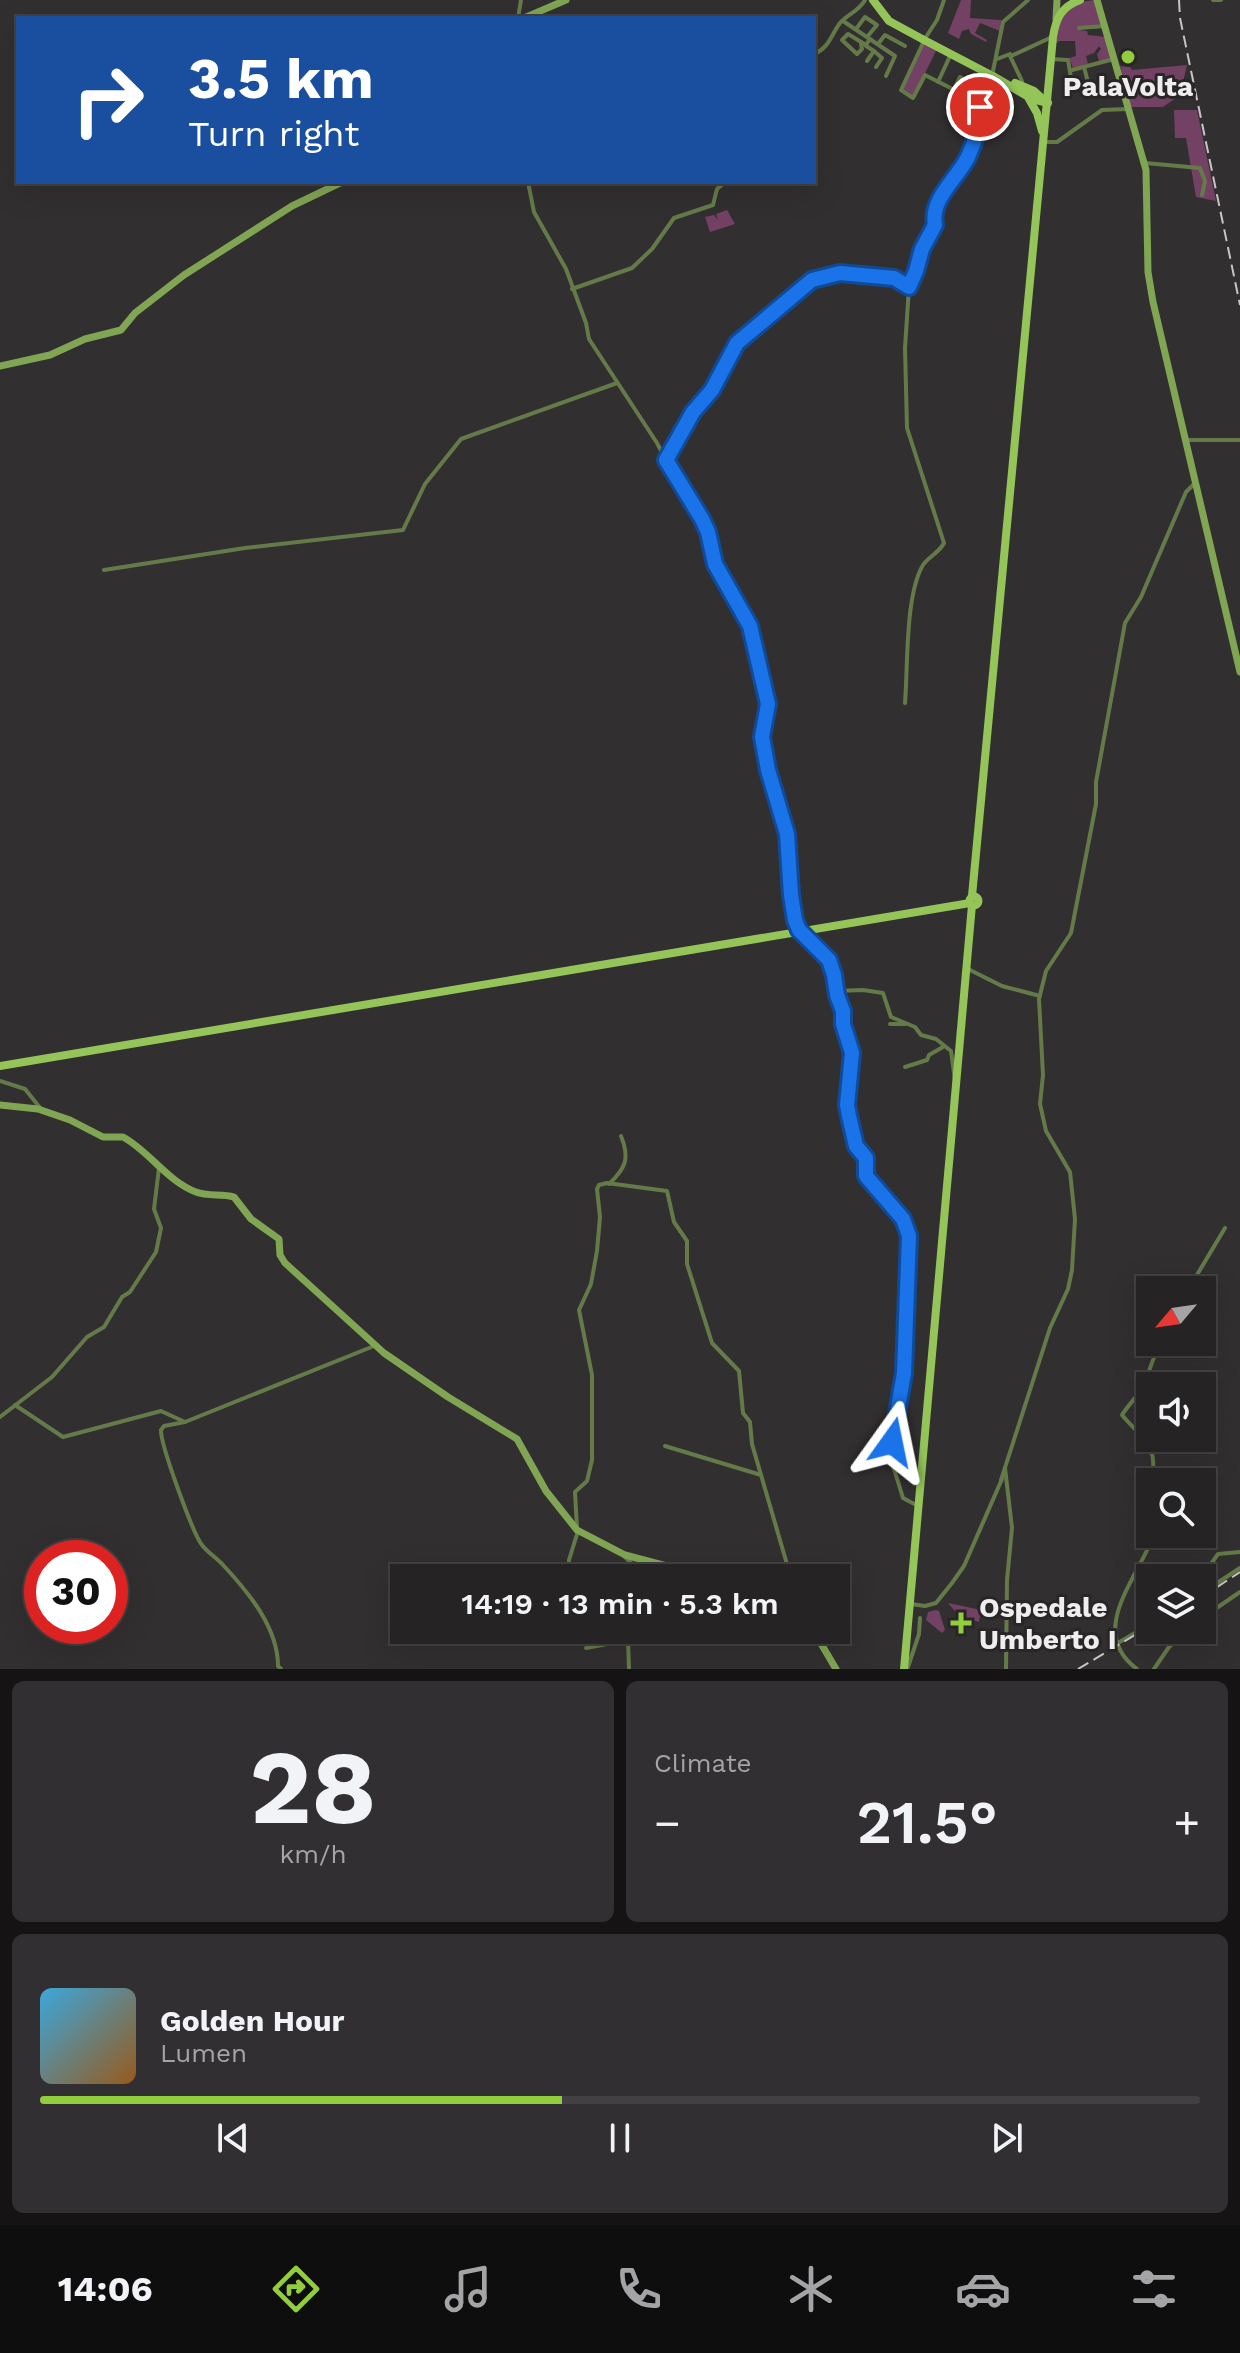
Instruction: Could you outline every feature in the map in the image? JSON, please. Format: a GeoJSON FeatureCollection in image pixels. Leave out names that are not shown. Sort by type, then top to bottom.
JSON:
{"type":"FeatureCollection","features":[{"type":"Feature","properties":{"kind":"main road"},"geometry":{"type":"LineString","coordinates":[[873,0],[890,19],[992,73],[1026,95],[1048,103]]}},
{"type":"Feature","properties":{"kind":"main road"},"geometry":{"type":"LineString","coordinates":[[905,1669],[972,901],[1043,160],[1051,59],[1049,39],[1059,5],[1080,0]]}},
{"type":"Feature","properties":{"kind":"main road"},"geometry":{"type":"LineString","coordinates":[[926,39],[992,73],[1049,88]]}},
{"type":"Feature","properties":{"kind":"main road"},"geometry":{"type":"LineString","coordinates":[[1020,82],[1048,103]]}},
{"type":"Feature","properties":{"kind":"main road"},"geometry":{"type":"LineString","coordinates":[[1026,95],[1039,119],[1044,144]]}},
{"type":"Feature","properties":{"kind":"main road"},"geometry":{"type":"LineString","coordinates":[[0,1066],[972,901]]}},
{"type":"Feature","properties":{"kind":"street"},"geometry":{"type":"LineString","coordinates":[[526,16],[566,0]]}},
{"type":"Feature","properties":{"kind":"street"},"geometry":{"type":"LineString","coordinates":[[816,53],[824,49],[843,21],[865,0]]}},
{"type":"Feature","properties":{"kind":"street"},"geometry":{"type":"LineString","coordinates":[[943,0],[937,20],[901,90],[913,98],[926,75],[980,103]]}},
{"type":"Feature","properties":{"kind":"street"},"geometry":{"type":"LineString","coordinates":[[1097,0],[1145,163],[1148,272],[1153,302],[1240,672]]}},
{"type":"Feature","properties":{"kind":"street"},"geometry":{"type":"LineString","coordinates":[[1213,0],[1221,0]]}},
{"type":"Feature","properties":{"kind":"street"},"geometry":{"type":"LineString","coordinates":[[905,703],[913,593],[923,564],[940,551],[944,543],[907,428],[905,348],[909,287],[922,249],[935,225],[933,215],[949,184],[967,159],[980,103],[997,59],[1003,22],[1027,1]]}},
{"type":"Feature","properties":{"kind":"street"},"geometry":{"type":"LineString","coordinates":[[856,29],[865,17],[877,25],[869,38],[863,46],[857,54],[842,40],[848,34],[863,46],[874,51],[882,58],[876,67]]}},
{"type":"Feature","properties":{"kind":"street"},"geometry":{"type":"LineString","coordinates":[[843,21],[895,56],[886,76]]}},
{"type":"Feature","properties":{"kind":"street"},"geometry":{"type":"LineString","coordinates":[[1079,28],[1105,26]]}},
{"type":"Feature","properties":{"kind":"street"},"geometry":{"type":"LineString","coordinates":[[878,44],[885,35],[905,46]]}},
{"type":"Feature","properties":{"kind":"street"},"geometry":{"type":"LineString","coordinates":[[997,59],[1049,39]]}},
{"type":"Feature","properties":{"kind":"street"},"geometry":{"type":"LineString","coordinates":[[999,50],[1009,55],[1020,82]]}},
{"type":"Feature","properties":{"kind":"street"},"geometry":{"type":"LineString","coordinates":[[867,61],[874,51]]}},
{"type":"Feature","properties":{"kind":"street"},"geometry":{"type":"LineString","coordinates":[[938,82],[951,54]]}},
{"type":"Feature","properties":{"kind":"street"},"geometry":{"type":"LineString","coordinates":[[1051,59],[1067,59],[1072,70],[1073,90]]}},
{"type":"Feature","properties":{"kind":"street"},"geometry":{"type":"LineString","coordinates":[[1072,70],[1114,59]]}},
{"type":"Feature","properties":{"kind":"street"},"geometry":{"type":"LineString","coordinates":[[1084,67],[1089,86],[1095,85]]}},
{"type":"Feature","properties":{"kind":"street"},"geometry":{"type":"LineString","coordinates":[[953,90],[960,77],[985,90]]}},
{"type":"Feature","properties":{"kind":"street"},"geometry":{"type":"LineString","coordinates":[[1044,144],[1057,142],[1102,110],[1128,109]]}},
{"type":"Feature","properties":{"kind":"street"},"geometry":{"type":"LineString","coordinates":[[980,111],[1008,122]]}},
{"type":"Feature","properties":{"kind":"street"},"geometry":{"type":"LineString","coordinates":[[1145,163],[1200,168],[1205,181],[1202,195]]}},
{"type":"Feature","properties":{"kind":"street"},"geometry":{"type":"LineString","coordinates":[[0,366],[52,354],[85,339],[121,330],[135,313],[184,275],[292,206],[338,184]]}},
{"type":"Feature","properties":{"kind":"street"},"geometry":{"type":"LineString","coordinates":[[528,184],[534,212],[566,269],[589,339],[702,519],[715,564],[750,626],[768,704],[762,737],[768,770],[787,834],[791,895],[799,930],[829,960],[852,1053],[847,1105],[853,1136],[860,1153],[866,1158],[866,1176],[903,1219],[909,1236],[904,1373],[890,1456],[903,1498],[918,1506]]}},
{"type":"Feature","properties":{"kind":"street"},"geometry":{"type":"LineString","coordinates":[[572,289],[632,268],[658,241],[674,218],[713,205],[717,189],[723,184]]}},
{"type":"Feature","properties":{"kind":"street"},"geometry":{"type":"LineString","coordinates":[[665,463],[693,412],[712,390],[737,343],[812,280],[840,273],[894,278],[909,287]]}},
{"type":"Feature","properties":{"kind":"street"},"geometry":{"type":"LineString","coordinates":[[104,570],[245,548],[403,530],[425,484],[461,439],[617,383]]}},
{"type":"Feature","properties":{"kind":"street"},"geometry":{"type":"LineString","coordinates":[[1187,440],[1240,440]]}},
{"type":"Feature","properties":{"kind":"street"},"geometry":{"type":"LineString","coordinates":[[909,1603],[925,1606],[936,1603],[964,1566],[1001,1480],[1050,1328],[1068,1289],[1072,1270],[1074,1207],[1070,1172],[1046,1131],[1040,1104],[1043,1075],[1040,996],[1046,971],[1068,942],[1084,876],[1096,804],[1096,782],[1125,623],[1141,597],[1186,492],[1196,483]]}},
{"type":"Feature","properties":{"kind":"street"},"geometry":{"type":"LineString","coordinates":[[968,969],[1002,986],[1040,996]]}},
{"type":"Feature","properties":{"kind":"street"},"geometry":{"type":"LineString","coordinates":[[836,991],[883,993],[891,1017],[907,1023],[921,1035],[936,1039],[951,1051],[953,1076],[957,1082]]}},
{"type":"Feature","properties":{"kind":"street"},"geometry":{"type":"LineString","coordinates":[[890,1024],[907,1023]]}},
{"type":"Feature","properties":{"kind":"street"},"geometry":{"type":"LineString","coordinates":[[905,1067],[927,1060],[929,1055],[943,1047]]}},
{"type":"Feature","properties":{"kind":"street"},"geometry":{"type":"LineString","coordinates":[[0,1081],[25,1089],[32,1105]]}},
{"type":"Feature","properties":{"kind":"street"},"geometry":{"type":"LineString","coordinates":[[0,1105],[32,1105],[103,1137],[128,1139],[159,1168],[194,1192],[234,1197],[251,1219],[279,1239],[280,1255],[285,1263],[376,1346],[448,1397],[517,1439],[546,1491],[578,1530],[621,1554],[632,1564]]}},
{"type":"Feature","properties":{"kind":"street"},"geometry":{"type":"LineString","coordinates":[[609,1184],[626,1162],[627,1152],[621,1136]]}},
{"type":"Feature","properties":{"kind":"street"},"geometry":{"type":"LineString","coordinates":[[0,1417],[52,1377],[87,1337],[104,1327],[156,1252],[161,1228],[154,1209],[159,1168]]}},
{"type":"Feature","properties":{"kind":"street"},"geometry":{"type":"LineString","coordinates":[[569,1564],[578,1530],[575,1492],[587,1481],[592,1460],[592,1375],[579,1310],[591,1284],[597,1251],[600,1217],[597,1189],[602,1183],[667,1191],[674,1222],[687,1241],[687,1264],[712,1343],[739,1371],[743,1413],[750,1422],[752,1444],[787,1564]]}},
{"type":"Feature","properties":{"kind":"street"},"geometry":{"type":"LineString","coordinates":[[1196,1276],[1225,1228]]}},
{"type":"Feature","properties":{"kind":"street"},"geometry":{"type":"LineString","coordinates":[[281,1669],[273,1633],[246,1593],[200,1543],[160,1437],[164,1426],[185,1422],[376,1346]]}},
{"type":"Feature","properties":{"kind":"street"},"geometry":{"type":"LineString","coordinates":[[1152,1356],[1141,1391],[1122,1415],[1148,1442],[1153,1468]]}},
{"type":"Feature","properties":{"kind":"street"},"geometry":{"type":"LineString","coordinates":[[15,1405],[63,1437],[161,1411],[185,1422]]}},
{"type":"Feature","properties":{"kind":"street"},"geometry":{"type":"LineString","coordinates":[[665,1446],[761,1475]]}},
{"type":"Feature","properties":{"kind":"street"},"geometry":{"type":"LineString","coordinates":[[1005,1467],[1012,1528],[1007,1580],[1006,1669]]}},
{"type":"Feature","properties":{"kind":"street"},"geometry":{"type":"LineString","coordinates":[[1001,1480],[1008,1481]]}},
{"type":"Feature","properties":{"kind":"street"},"geometry":{"type":"LineString","coordinates":[[1141,1564],[1148,1548]]}},
{"type":"Feature","properties":{"kind":"street"},"geometry":{"type":"LineString","coordinates":[[1211,1564],[1218,1554],[1240,1552]]}},
{"type":"Feature","properties":{"kind":"street"},"geometry":{"type":"LineString","coordinates":[[621,1554],[659,1564]]}},
{"type":"Feature","properties":{"kind":"street"},"geometry":{"type":"LineString","coordinates":[[1216,1584],[1240,1568]]}},
{"type":"Feature","properties":{"kind":"street"},"geometry":{"type":"LineString","coordinates":[[1136,1574],[1116,1616],[1114,1635],[1125,1660],[1137,1669]]}},
{"type":"Feature","properties":{"kind":"street"},"geometry":{"type":"LineString","coordinates":[[1216,1608],[1240,1592]]}},
{"type":"Feature","properties":{"kind":"street"},"geometry":{"type":"LineString","coordinates":[[905,1669],[919,1634],[920,1618]]}},
{"type":"Feature","properties":{"kind":"street"},"geometry":{"type":"LineString","coordinates":[[1117,1643],[1136,1632]]}},
{"type":"Feature","properties":{"kind":"street"},"geometry":{"type":"LineString","coordinates":[[586,1648],[607,1644]]}},
{"type":"Feature","properties":{"kind":"street"},"geometry":{"type":"LineString","coordinates":[[628,1644],[629,1669]]}},
{"type":"Feature","properties":{"kind":"street"},"geometry":{"type":"LineString","coordinates":[[821,1644],[836,1669]]}},
{"type":"Feature","properties":{"kind":"street"},"geometry":{"type":"LineString","coordinates":[[1154,1669],[1172,1644]]}},
{"type":"Feature","properties":{"kind":"shaded area"},"geometry":{"type":"Polygon","coordinates":[[[961,0],[971,0],[970,18],[1001,20],[1000,31],[980,23],[975,33],[986,42],[971,34],[969,29],[962,31],[959,39],[948,33],[961,0]]]}},
{"type":"Feature","properties":{"kind":"shaded area"},"geometry":{"type":"Polygon","coordinates":[[[1095,0],[1103,25],[1078,27],[1087,31],[1088,35],[1107,37],[1112,58],[1099,61],[1099,46],[1094,53],[1086,56],[1088,64],[1073,68],[1069,58],[1076,56],[1075,41],[1055,44],[1060,17],[1079,2],[1095,0]]]}},
{"type":"Feature","properties":{"kind":"shaded area"},"geometry":{"type":"Polygon","coordinates":[[[924,44],[937,49],[913,97],[903,89],[924,44]]]}},
{"type":"Feature","properties":{"kind":"shaded area"},"geometry":{"type":"Polygon","coordinates":[[[1187,65],[1180,95],[1163,107],[1131,107],[1120,66],[1132,70],[1187,65]]]}},
{"type":"Feature","properties":{"kind":"shaded area"},"geometry":{"type":"Polygon","coordinates":[[[1174,110],[1197,110],[1216,201],[1196,197],[1186,138],[1175,138],[1174,110]]]}},
{"type":"Feature","properties":{"kind":"shaded area"},"geometry":{"type":"Polygon","coordinates":[[[727,210],[735,224],[710,232],[705,217],[714,215],[718,220],[716,214],[727,210]]]}},
{"type":"Feature","properties":{"kind":"shaded area"},"geometry":{"type":"Polygon","coordinates":[[[948,1603],[981,1610],[979,1622],[960,1617],[948,1603]]]}},
{"type":"Feature","properties":{"kind":"shaded area"},"geometry":{"type":"Polygon","coordinates":[[[936,1610],[945,1630],[942,1633],[926,1620],[928,1612],[936,1610]]]}},
{"type":"Feature","properties":{"kind":"railway"},"geometry":{"type":"LineString","coordinates":[[1179,0],[1180,18],[1240,305]]}},
{"type":"Feature","properties":{"kind":"railway"},"geometry":{"type":"LineString","coordinates":[[1216,1588],[1240,1572]]}},
{"type":"Feature","properties":{"kind":"railway"},"geometry":{"type":"LineString","coordinates":[[1078,1669],[1136,1634]]}},
{"type":"Feature","properties":{"kind":"place","name":"PalaVolta"},"geometry":{"type":"Point","coordinates":[1128,57]}},
{"type":"Feature","properties":{"kind":"place","name":"Ospedale Umberto I"},"geometry":{"type":"Point","coordinates":[961,1623]}},
{"type":"Feature","properties":{"kind":"route"},"geometry":{"type":"LineString","coordinates":[[892,1442],[904,1373],[909,1236],[903,1219],[866,1176],[866,1158],[856,1146],[847,1105],[852,1053],[834,975],[829,960],[799,930],[795,920],[787,834],[768,770],[762,737],[768,704],[750,626],[715,564],[702,519],[666,460],[693,412],[712,390],[737,343],[812,280],[840,273],[894,278],[909,287],[922,249],[935,225],[933,215],[949,184],[967,159],[978,129],[980,107]]}}]}
